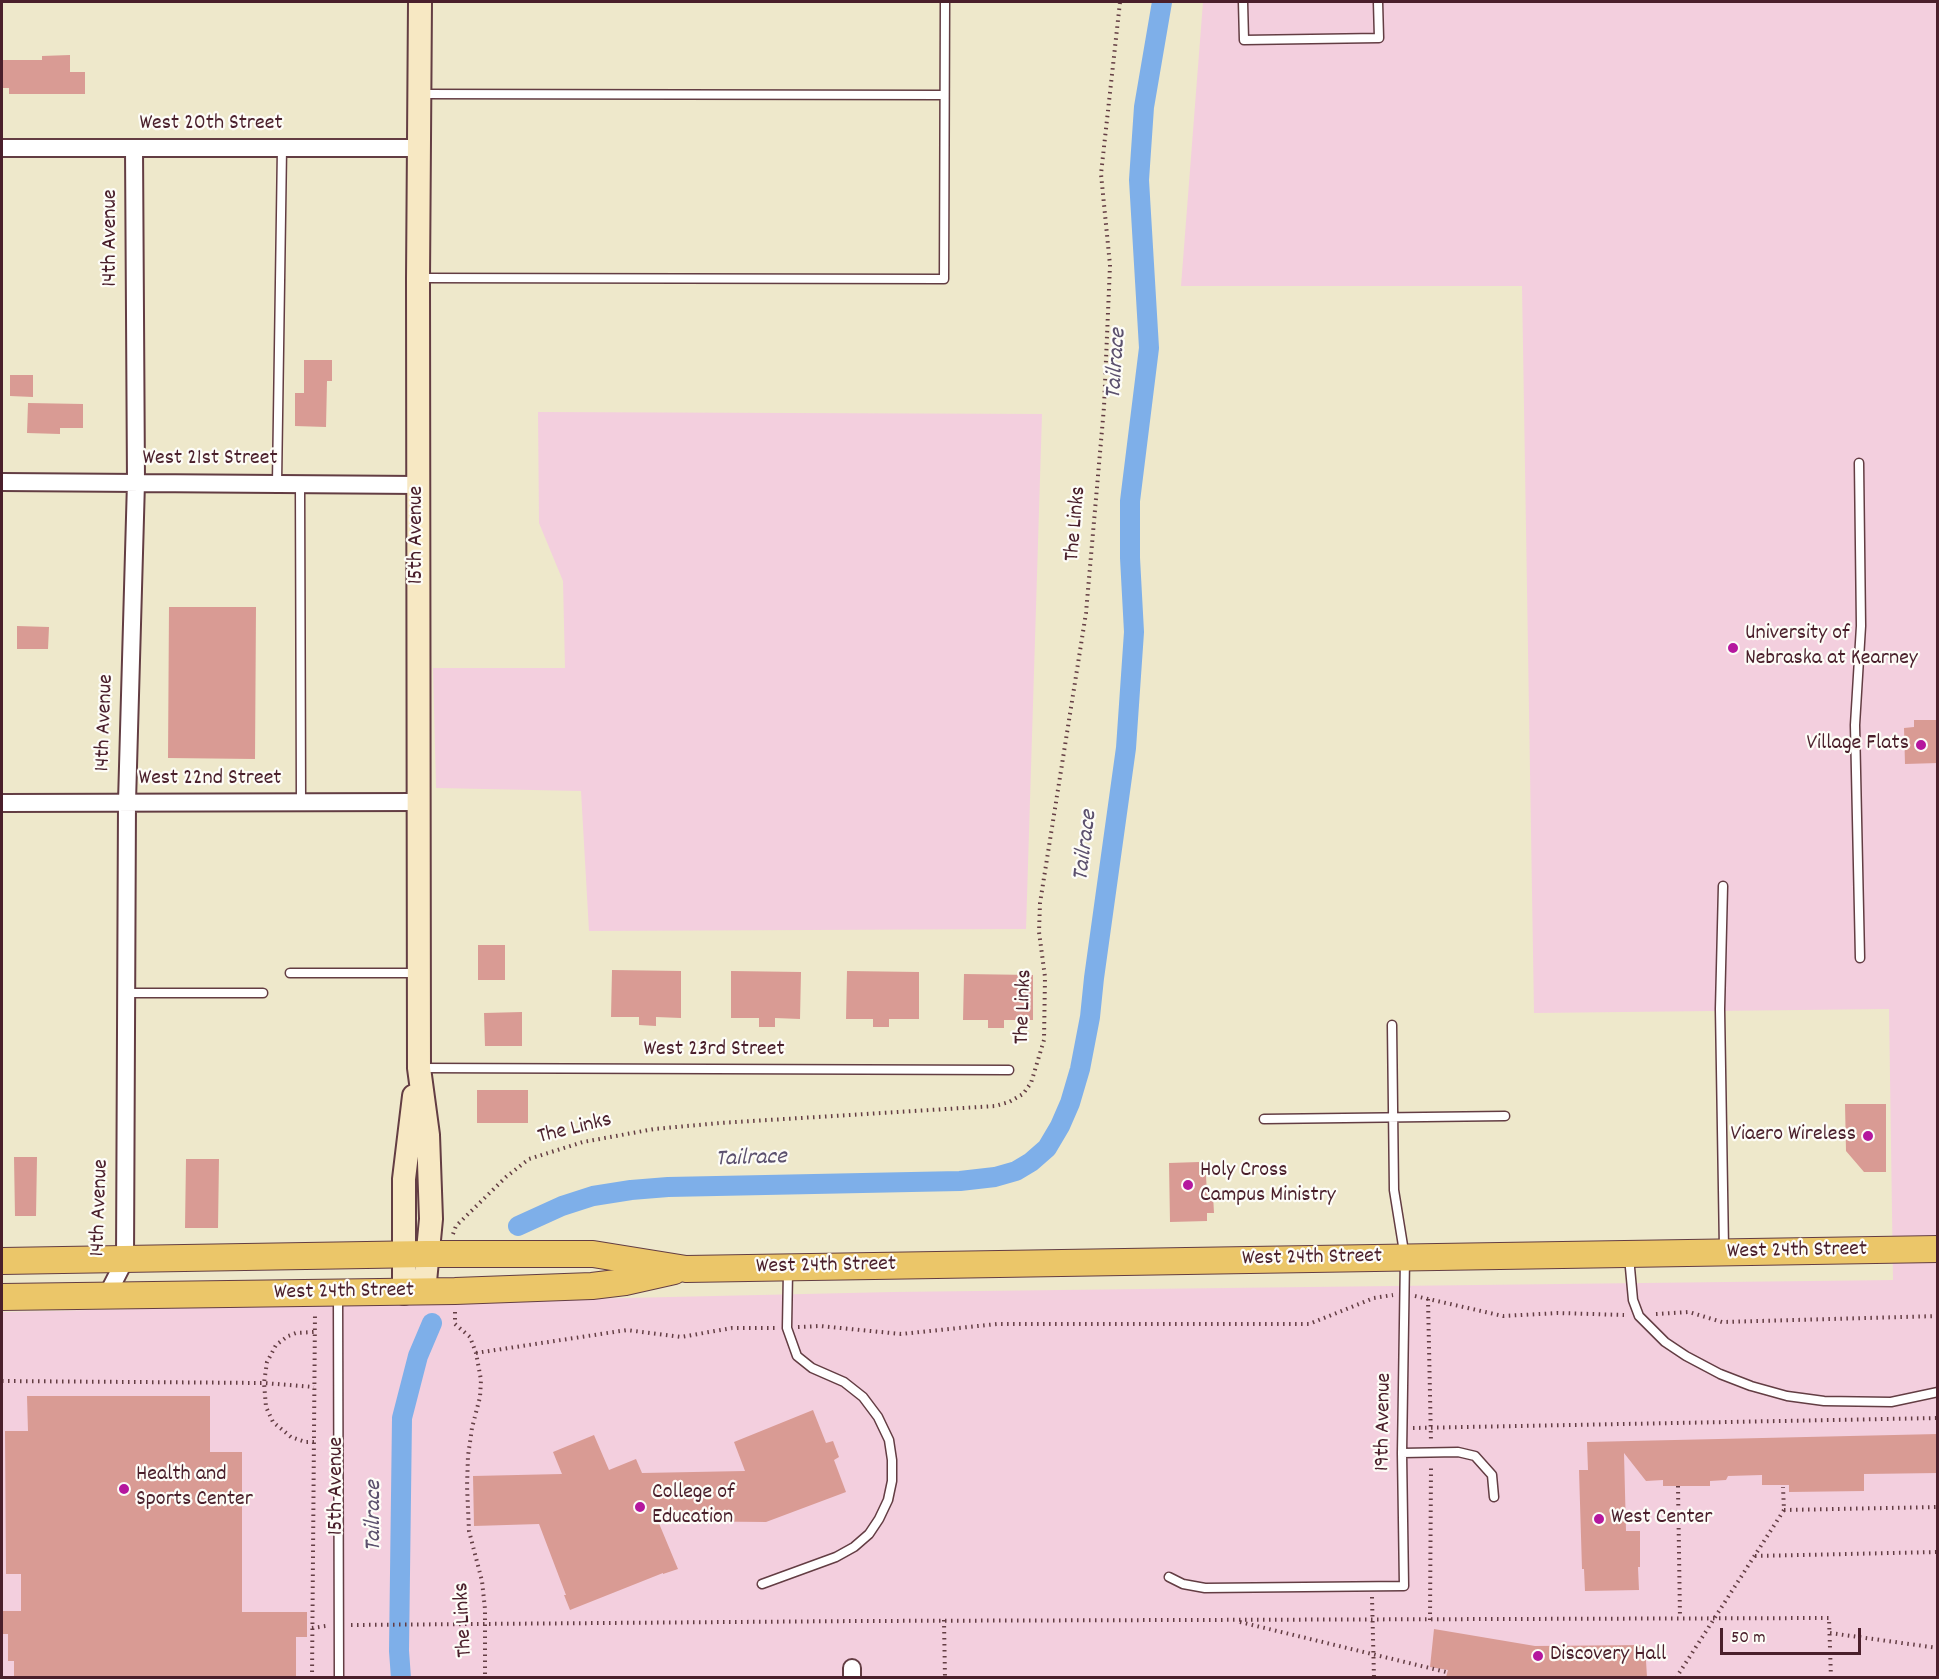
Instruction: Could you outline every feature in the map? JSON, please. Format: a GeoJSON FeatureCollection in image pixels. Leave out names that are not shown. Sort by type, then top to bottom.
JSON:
{"type":"FeatureCollection","features":[{"type":"Feature","properties":{"kind":"main road","name":"West 24th Street"},"geometry":{"type":"LineString","coordinates":[[2,1297],[338,1294],[592,1286],[625,1282],[686,1269],[1938,1249]]}},
{"type":"Feature","properties":{"kind":"main road","name":"West 24th Street"},"geometry":{"type":"LineString","coordinates":[[2,1261],[416,1254],[593,1254],[623,1257],[686,1269]]}},
{"type":"Feature","properties":{"kind":"street","name":"15th Avenue"},"geometry":{"type":"LineString","coordinates":[[414,1292],[416,1254],[431,1219],[428,1135],[418,1068],[420,2]]}},
{"type":"Feature","properties":{"kind":"street","name":"West 20th Street"},"geometry":{"type":"LineString","coordinates":[[2,148],[420,148]]}},
{"type":"Feature","properties":{"kind":"street","name":"14th Avenue"},"geometry":{"type":"LineString","coordinates":[[107,1295],[125,1260],[127,802],[136,482],[134,148]]}},
{"type":"Feature","properties":{"kind":"street","name":"West 21st Street"},"geometry":{"type":"LineString","coordinates":[[2,482],[418,484]]}},
{"type":"Feature","properties":{"kind":"street","name":"West 22nd Street"},"geometry":{"type":"LineString","coordinates":[[2,803],[418,802]]}},
{"type":"Feature","properties":{"kind":"lane"},"geometry":{"type":"LineString","coordinates":[[418,278],[944,279],[945,2]]}},
{"type":"Feature","properties":{"kind":"lane"},"geometry":{"type":"LineString","coordinates":[[1243,2],[1244,40],[1379,38],[1378,2]]}},
{"type":"Feature","properties":{"kind":"lane"},"geometry":{"type":"LineString","coordinates":[[421,94],[944,95]]}},
{"type":"Feature","properties":{"kind":"lane"},"geometry":{"type":"LineString","coordinates":[[278,483],[282,148]]}},
{"type":"Feature","properties":{"kind":"lane"},"geometry":{"type":"LineString","coordinates":[[1859,464],[1861,626],[1855,725],[1860,958]]}},
{"type":"Feature","properties":{"kind":"lane"},"geometry":{"type":"LineString","coordinates":[[300,483],[301,802]]}},
{"type":"Feature","properties":{"kind":"lane"},"geometry":{"type":"LineString","coordinates":[[1722,886],[1720,1010],[1724,1253]]}},
{"type":"Feature","properties":{"kind":"lane"},"geometry":{"type":"LineString","coordinates":[[290,973],[418,973]]}},
{"type":"Feature","properties":{"kind":"lane"},"geometry":{"type":"LineString","coordinates":[[126,993],[262,993]]}},
{"type":"Feature","properties":{"kind":"lane","name":"19th Avenue"},"geometry":{"type":"LineString","coordinates":[[1371,1586],[1404,1586],[1402,1428],[1405,1258],[1394,1190],[1392,1025]]}},
{"type":"Feature","properties":{"kind":"lane","name":"West 23rd Street"},"geometry":{"type":"LineString","coordinates":[[418,1068],[1009,1070]]}},
{"type":"Feature","properties":{"kind":"lane"},"geometry":{"type":"LineString","coordinates":[[1264,1119],[1505,1116]]}},
{"type":"Feature","properties":{"kind":"lane"},"geometry":{"type":"LineString","coordinates":[[1629,1254],[1633,1300],[1640,1316],[1665,1342],[1720,1374],[1787,1396],[1824,1401],[1891,1402],[1938,1392]]}},
{"type":"Feature","properties":{"kind":"lane"},"geometry":{"type":"LineString","coordinates":[[762,1584],[836,1557],[854,1547],[869,1534],[879,1519],[888,1500],[892,1481],[889,1440],[878,1417],[863,1397],[844,1382],[812,1368],[797,1356],[787,1328],[788,1267]]}},
{"type":"Feature","properties":{"kind":"lane","name":"15th Avenue"},"geometry":{"type":"LineString","coordinates":[[338,1294],[339,1677]]}},
{"type":"Feature","properties":{"kind":"lane"},"geometry":{"type":"LineString","coordinates":[[1402,1453],[1458,1452],[1475,1456],[1492,1475],[1494,1497]]}},
{"type":"Feature","properties":{"kind":"lane"},"geometry":{"type":"LineString","coordinates":[[1169,1577],[1184,1584],[1205,1588],[1371,1586]]}},
{"type":"Feature","properties":{"kind":"path","name":"The Links"},"geometry":{"type":"LineString","coordinates":[[453,1254],[452,1235],[456,1226],[506,1177],[529,1159],[583,1142],[654,1129],[709,1124],[995,1106],[1009,1102],[1023,1094],[1031,1083],[1044,1040],[1045,977],[1039,932],[1040,903],[1086,612],[1104,407],[1110,264],[1101,174],[1120,2]]}},
{"type":"Feature","properties":{"kind":"path","name":"The Links"},"geometry":{"type":"LineString","coordinates":[[455,1291],[455,1324],[470,1336],[481,1380],[480,1397],[468,1456],[467,1486],[469,1531],[482,1581],[485,1677]]}},
{"type":"Feature","properties":{"kind":"path"},"geometry":{"type":"LineString","coordinates":[[476,1353],[627,1330],[681,1337],[732,1328],[820,1326],[901,1334],[997,1324],[1309,1324],[1374,1298],[1405,1293],[1503,1316],[1558,1313],[1640,1316],[1689,1311],[1722,1322],[1938,1316]]}},
{"type":"Feature","properties":{"kind":"path"},"geometry":{"type":"LineString","coordinates":[[1428,1299],[1431,1428],[1430,1620]]}},
{"type":"Feature","properties":{"kind":"path"},"geometry":{"type":"LineString","coordinates":[[312,1677],[315,1309]]}},
{"type":"Feature","properties":{"kind":"path"},"geometry":{"type":"LineString","coordinates":[[314,1332],[296,1333],[276,1345],[267,1362],[264,1383],[266,1407],[273,1422],[291,1437],[305,1442],[314,1442]]}},
{"type":"Feature","properties":{"kind":"path"},"geometry":{"type":"LineString","coordinates":[[2,1382],[264,1383],[314,1387]]}},
{"type":"Feature","properties":{"kind":"path"},"geometry":{"type":"LineString","coordinates":[[1402,1428],[1938,1418]]}},
{"type":"Feature","properties":{"kind":"path"},"geometry":{"type":"LineString","coordinates":[[1678,1486],[1680,1618]]}},
{"type":"Feature","properties":{"kind":"path"},"geometry":{"type":"LineString","coordinates":[[1676,1677],[1784,1510],[1783,1487]]}},
{"type":"Feature","properties":{"kind":"path"},"geometry":{"type":"LineString","coordinates":[[1784,1510],[1938,1507]]}},
{"type":"Feature","properties":{"kind":"path"},"geometry":{"type":"LineString","coordinates":[[1754,1556],[1938,1552]]}},
{"type":"Feature","properties":{"kind":"path"},"geometry":{"type":"LineString","coordinates":[[1371,1586],[1374,1677]]}},
{"type":"Feature","properties":{"kind":"path"},"geometry":{"type":"LineString","coordinates":[[369,1625],[944,1620],[1829,1618],[1831,1677]]}},
{"type":"Feature","properties":{"kind":"path"},"geometry":{"type":"LineString","coordinates":[[944,1620],[945,1677]]}},
{"type":"Feature","properties":{"kind":"path"},"geometry":{"type":"LineString","coordinates":[[1233,1620],[1446,1672]]}},
{"type":"Feature","properties":{"kind":"path"},"geometry":{"type":"LineString","coordinates":[[1830,1634],[1938,1648]]}},
{"type":"Feature","properties":{"kind":"shaded area","name":"University of Nebraska at Kearney"},"geometry":{"type":"Polygon","coordinates":[[[1203,2],[1937,2],[1937,1677],[2,1677],[2,1312],[893,1292],[1893,1280],[1889,1009],[1534,1013],[1522,286],[1181,286],[1203,2]]]}},
{"type":"Feature","properties":{"kind":"shaded area"},"geometry":{"type":"Polygon","coordinates":[[[538,412],[1042,414],[1026,929],[589,931],[581,791],[436,788],[433,668],[565,668],[563,581],[539,523],[538,412]]]}},
{"type":"Feature","properties":{"kind":"building"},"geometry":{"type":"Polygon","coordinates":[[[70,55],[70,72],[85,72],[85,94],[9,94],[9,88],[2,88],[2,60],[42,60],[42,56],[70,55]]]}},
{"type":"Feature","properties":{"kind":"building"},"geometry":{"type":"Polygon","coordinates":[[[304,360],[332,360],[332,381],[327,381],[326,427],[295,426],[295,393],[304,393],[304,360]]]}},
{"type":"Feature","properties":{"kind":"building"},"geometry":{"type":"Polygon","coordinates":[[[10,375],[33,375],[33,397],[10,396],[10,375]]]}},
{"type":"Feature","properties":{"kind":"building"},"geometry":{"type":"Polygon","coordinates":[[[28,403],[83,404],[83,428],[60,428],[60,434],[27,433],[28,403]]]}},
{"type":"Feature","properties":{"kind":"building"},"geometry":{"type":"Polygon","coordinates":[[[169,607],[256,607],[255,759],[168,758],[169,607]]]}},
{"type":"Feature","properties":{"kind":"building"},"geometry":{"type":"Polygon","coordinates":[[[17,626],[49,627],[48,649],[17,649],[17,626]]]}},
{"type":"Feature","properties":{"kind":"building","name":"Village Flats"},"geometry":{"type":"Polygon","coordinates":[[[1914,720],[1938,720],[1938,763],[1905,764],[1904,728],[1914,727],[1914,720]]]}},
{"type":"Feature","properties":{"kind":"building"},"geometry":{"type":"Polygon","coordinates":[[[478,945],[505,945],[505,980],[478,980],[478,945]]]}},
{"type":"Feature","properties":{"kind":"building"},"geometry":{"type":"Polygon","coordinates":[[[612,970],[681,971],[681,1018],[656,1017],[656,1026],[639,1025],[639,1017],[611,1017],[612,970]]]}},
{"type":"Feature","properties":{"kind":"building"},"geometry":{"type":"Polygon","coordinates":[[[731,971],[801,972],[800,1019],[775,1018],[775,1027],[759,1027],[759,1018],[731,1018],[731,971]]]}},
{"type":"Feature","properties":{"kind":"building"},"geometry":{"type":"Polygon","coordinates":[[[847,971],[919,972],[919,1019],[889,1019],[889,1027],[873,1027],[873,1019],[846,1019],[847,971]]]}},
{"type":"Feature","properties":{"kind":"building"},"geometry":{"type":"Polygon","coordinates":[[[964,974],[1033,975],[1033,1020],[1004,1020],[1004,1028],[988,1028],[988,1020],[963,1020],[964,974]]]}},
{"type":"Feature","properties":{"kind":"building"},"geometry":{"type":"Polygon","coordinates":[[[522,1012],[522,1046],[485,1046],[484,1013],[522,1012]]]}},
{"type":"Feature","properties":{"kind":"building"},"geometry":{"type":"Polygon","coordinates":[[[477,1090],[528,1090],[528,1123],[477,1123],[477,1090]]]}},
{"type":"Feature","properties":{"kind":"building"},"geometry":{"type":"Polygon","coordinates":[[[1845,1104],[1886,1104],[1886,1172],[1864,1172],[1846,1151],[1845,1104]]]}},
{"type":"Feature","properties":{"kind":"building"},"geometry":{"type":"Polygon","coordinates":[[[14,1157],[37,1157],[36,1216],[15,1216],[14,1157]]]}},
{"type":"Feature","properties":{"kind":"building"},"geometry":{"type":"Polygon","coordinates":[[[186,1159],[219,1159],[218,1228],[185,1228],[186,1159]]]}},
{"type":"Feature","properties":{"kind":"building","name":"Holy Cross Campus Ministry"},"geometry":{"type":"Polygon","coordinates":[[[1199,1162],[1199,1175],[1206,1175],[1207,1195],[1213,1195],[1214,1213],[1207,1213],[1207,1221],[1170,1222],[1169,1163],[1199,1162]]]}},
{"type":"Feature","properties":{"kind":"building"},"geometry":{"type":"Polygon","coordinates":[[[27,1396],[210,1396],[210,1452],[242,1452],[242,1612],[307,1612],[307,1637],[296,1637],[296,1677],[14,1677],[14,1661],[8,1661],[8,1634],[2,1634],[2,1611],[21,1611],[21,1574],[6,1574],[5,1431],[28,1431],[27,1396]]]}},
{"type":"Feature","properties":{"kind":"building","name":"College of Education"},"geometry":{"type":"Polygon","coordinates":[[[813,1410],[826,1443],[833,1441],[839,1457],[834,1460],[846,1492],[766,1522],[658,1521],[678,1569],[570,1610],[539,1524],[474,1526],[473,1476],[562,1474],[553,1452],[594,1435],[609,1470],[636,1459],[642,1473],[745,1471],[734,1442],[813,1410]]]}},
{"type":"Feature","properties":{"kind":"building","name":"West Center"},"geometry":{"type":"Polygon","coordinates":[[[1938,1434],[1938,1473],[1864,1474],[1864,1491],[1789,1492],[1789,1485],[1762,1485],[1762,1475],[1728,1476],[1726,1480],[1710,1481],[1710,1486],[1663,1486],[1663,1480],[1646,1481],[1624,1453],[1626,1531],[1640,1531],[1639,1590],[1585,1591],[1584,1569],[1582,1569],[1579,1470],[1588,1470],[1587,1442],[1938,1434]]]}},
{"type":"Feature","properties":{"kind":"building","name":"Discovery Hall"},"geometry":{"type":"Polygon","coordinates":[[[1434,1629],[1535,1646],[1645,1645],[1647,1677],[1446,1677],[1448,1670],[1430,1667],[1434,1629]]]}},
{"type":"Feature","properties":{"kind":"waterway","name":"Tailrace"},"geometry":{"type":"LineString","coordinates":[[518,1226],[562,1206],[593,1196],[631,1190],[668,1187],[960,1181],[995,1177],[1016,1171],[1031,1162],[1047,1148],[1060,1126],[1070,1103],[1080,1069],[1090,1017],[1126,748],[1134,632],[1130,501],[1149,348],[1139,180],[1144,107],[1162,2]]}},
{"type":"Feature","properties":{"kind":"waterway","name":"Tailrace"},"geometry":{"type":"LineString","coordinates":[[401,1678],[399,1651],[402,1418],[418,1356],[432,1323]]}},
{"type":"Feature","properties":{"kind":"place","name":"University of Nebraska at Kearney"},"geometry":{"type":"Point","coordinates":[1733,648]}},
{"type":"Feature","properties":{"kind":"place","name":"Village Flats"},"geometry":{"type":"Point","coordinates":[1921,745]}},
{"type":"Feature","properties":{"kind":"place","name":"Viaero Wireless"},"geometry":{"type":"Point","coordinates":[1868,1136]}},
{"type":"Feature","properties":{"kind":"place","name":"Holy Cross Campus Ministry"},"geometry":{"type":"Point","coordinates":[1188,1185]}},
{"type":"Feature","properties":{"kind":"place","name":"Health and Sports Center"},"geometry":{"type":"Point","coordinates":[124,1489]}},
{"type":"Feature","properties":{"kind":"place","name":"College of Education"},"geometry":{"type":"Point","coordinates":[640,1507]}},
{"type":"Feature","properties":{"kind":"place","name":"West Center"},"geometry":{"type":"Point","coordinates":[1599,1519]}},
{"type":"Feature","properties":{"kind":"place","name":"Discovery Hall"},"geometry":{"type":"Point","coordinates":[1538,1656]}}]}
